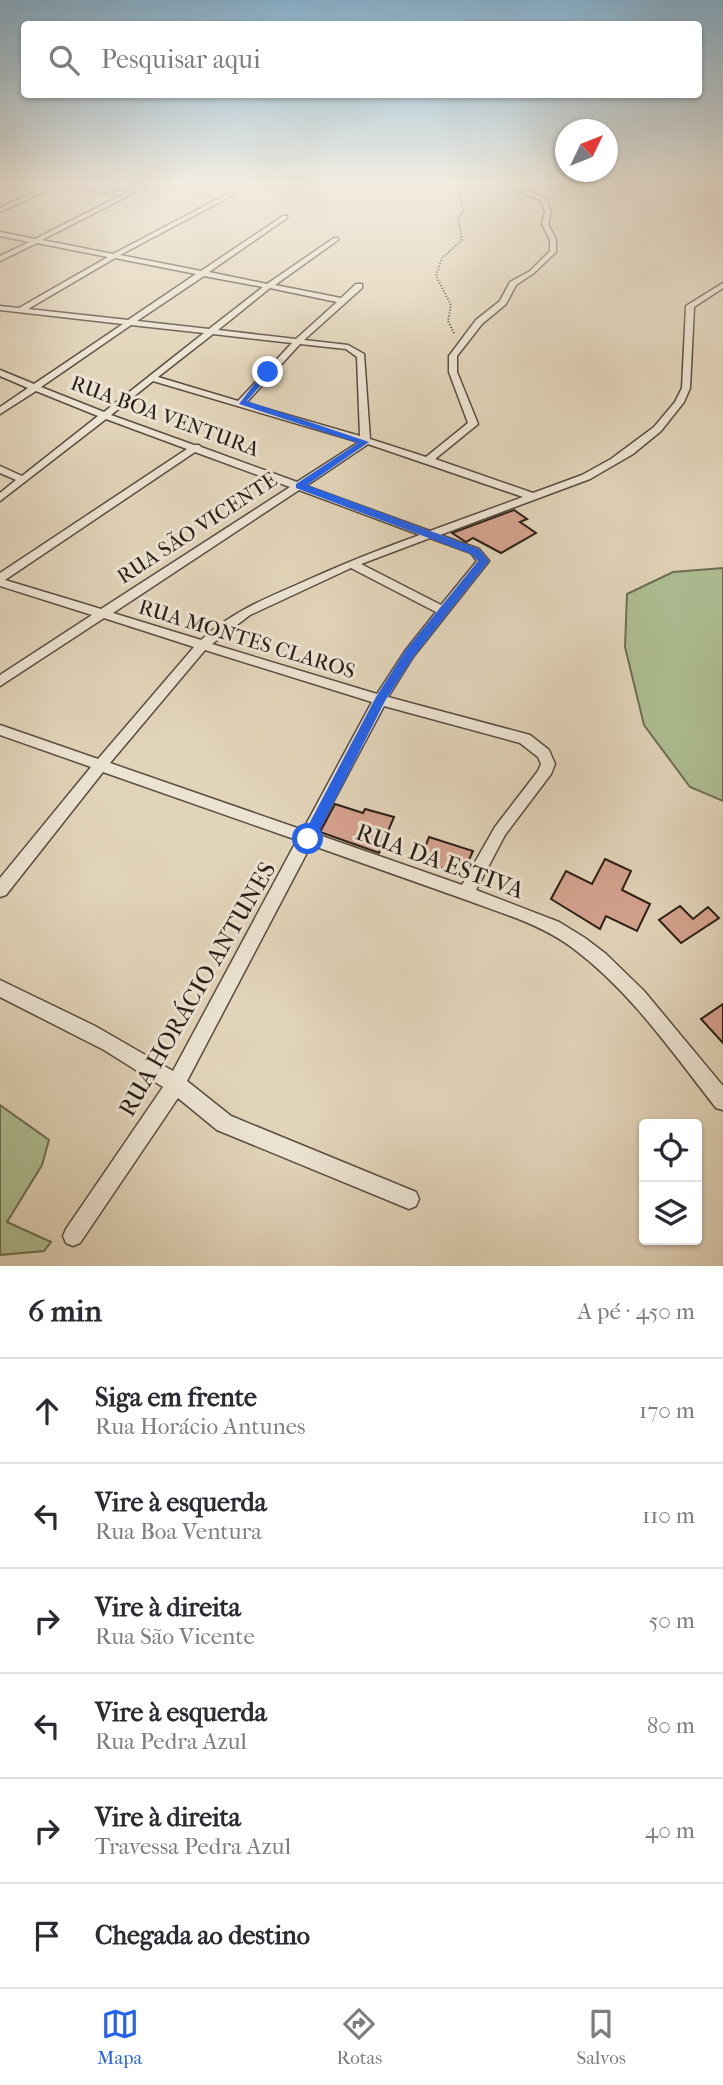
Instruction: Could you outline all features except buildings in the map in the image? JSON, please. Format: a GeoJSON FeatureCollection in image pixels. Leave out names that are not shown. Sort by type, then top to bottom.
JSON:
{"type":"FeatureCollection","features":[{"type":"Feature","properties":{"kind":"street"},"geometry":{"type":"LineString","coordinates":[[35,241],[341,300]]}},
{"type":"Feature","properties":{"kind":"street"},"geometry":{"type":"LineString","coordinates":[[0,259],[35,241]]}},
{"type":"Feature","properties":{"kind":"street"},"geometry":{"type":"LineString","coordinates":[[21,310],[142,241]]}},
{"type":"Feature","properties":{"kind":"street"},"geometry":{"type":"LineString","coordinates":[[0,411],[250,241]]}},
{"type":"Feature","properties":{"kind":"street"},"geometry":{"type":"LineString","coordinates":[[0,498],[270,285],[333,241]]}},
{"type":"Feature","properties":{"kind":"street"},"geometry":{"type":"LineString","coordinates":[[428,460],[473,424],[453,372],[453,356],[467,337],[503,302],[513,284],[539,267],[553,252],[553,241]]}},
{"type":"Feature","properties":{"kind":"street"},"geometry":{"type":"LineString","coordinates":[[0,890],[100,765],[202,646],[246,612],[351,564],[426,534],[602,470],[654,431],[683,398],[690,306],[723,285]]}},
{"type":"Feature","properties":{"kind":"street"},"geometry":{"type":"LineString","coordinates":[[242,402],[298,341],[359,286]]}},
{"type":"Feature","properties":{"kind":"street"},"geometry":{"type":"LineString","coordinates":[[0,308],[348,347],[362,356],[365,442]]}},
{"type":"Feature","properties":{"kind":"street","name":"RUA BOA VENTURA"},"geometry":{"type":"LineString","coordinates":[[0,373],[106,416],[475,551]]}},
{"type":"Feature","properties":{"kind":"street"},"geometry":{"type":"LineString","coordinates":[[154,379],[242,402],[428,460],[531,496]]}},
{"type":"Feature","properties":{"kind":"street","name":"RUA SÃO VICENTE"},"geometry":{"type":"LineString","coordinates":[[0,681],[98,614],[365,442]]}},
{"type":"Feature","properties":{"kind":"street"},"geometry":{"type":"LineString","coordinates":[[0,580],[196,447]]}},
{"type":"Feature","properties":{"kind":"street"},"geometry":{"type":"LineString","coordinates":[[0,469],[23,480]]}},
{"type":"Feature","properties":{"kind":"street","name":"RUA HORÁCIO ANTUNES"},"geometry":{"type":"LineString","coordinates":[[73,1236],[176,1084],[380,700],[410,654],[484,561],[475,551]]}},
{"type":"Feature","properties":{"kind":"street"},"geometry":{"type":"LineString","coordinates":[[351,564],[443,611]]}},
{"type":"Feature","properties":{"kind":"street","name":"RUA MONTES CLAROS"},"geometry":{"type":"LineString","coordinates":[[0,580],[98,614],[380,700],[525,739],[544,754],[548,764],[544,774],[500,831],[466,893]]}},
{"type":"Feature","properties":{"kind":"street","name":"RUA DA ESTIVA"},"geometry":{"type":"LineString","coordinates":[[0,730],[466,893],[534,919],[577,941],[611,970],[655,1017],[723,1101]]}},
{"type":"Feature","properties":{"kind":"street"},"geometry":{"type":"LineString","coordinates":[[0,988],[123,1050],[176,1084],[206,1113],[224,1123],[409,1199]]}},
{"type":"Feature","properties":{"kind":"path"},"geometry":{"type":"LineString","coordinates":[[461,241],[442,258],[436,276],[451,305],[448,321],[450,330],[467,337]]}},
{"type":"Feature","properties":{"kind":"green space"},"geometry":{"type":"Polygon","coordinates":[[[723,568],[723,801],[690,787],[644,725],[625,647],[627,594],[673,572],[723,568]]]}},
{"type":"Feature","properties":{"kind":"green space"},"geometry":{"type":"Polygon","coordinates":[[[0,1105],[49,1140],[42,1165],[7,1222],[51,1242],[44,1251],[0,1255],[0,1105]]]}},
{"type":"Feature","properties":{"kind":"route"},"geometry":{"type":"LineString","coordinates":[[268,372],[242,402],[365,442],[299,486],[475,551],[484,561],[410,654],[380,700],[308,839]]}}]}
